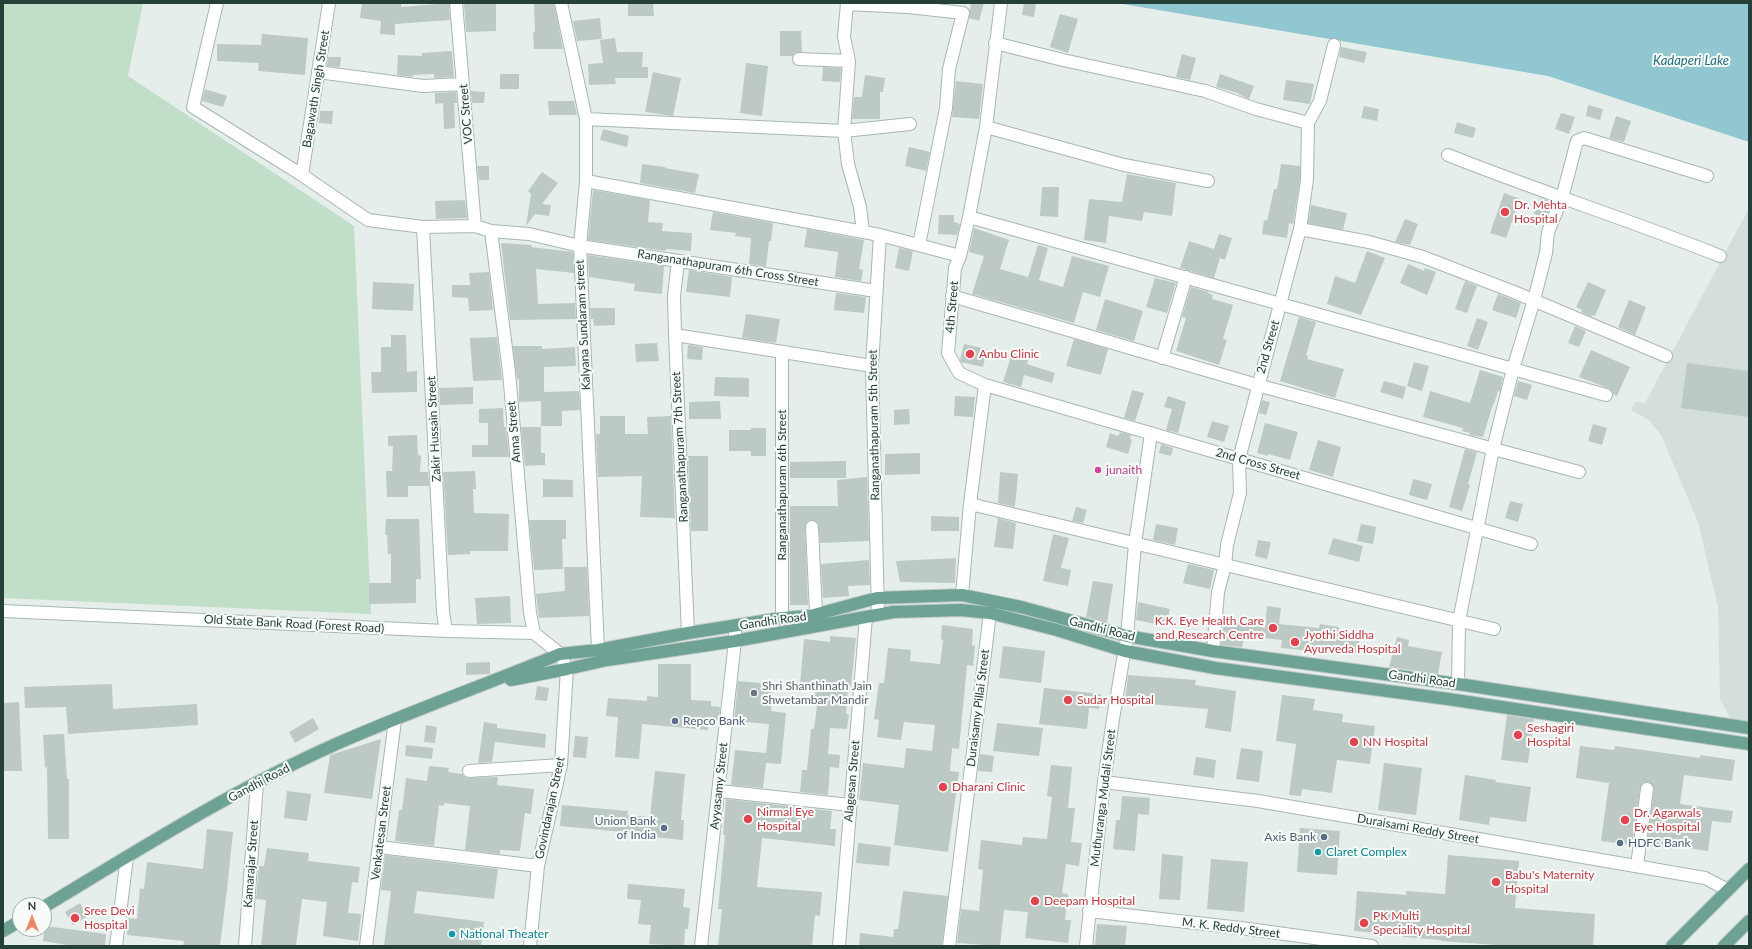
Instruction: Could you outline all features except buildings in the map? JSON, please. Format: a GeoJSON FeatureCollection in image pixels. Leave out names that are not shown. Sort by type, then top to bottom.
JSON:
{"type":"FeatureCollection","features":[{"type":"Feature","properties":{"kind":"main road","name":"Gandhi Road"},"geometry":{"type":"LineString","coordinates":[[52,902],[127,857],[257,783],[333,746],[560,654],[598,650],[782,618],[816,614],[877,598],[962,595],[1022,607],[1127,636],[1213,652],[1458,684],[1749,728]]}},
{"type":"Feature","properties":{"kind":"main road","name":"Gandhi Road"},"geometry":{"type":"LineString","coordinates":[[486,684],[568,669],[607,660],[735,641],[878,614],[893,612],[961,610],[990,613],[1125,650],[1215,668],[1456,700],[1749,744]]}},
{"type":"Feature","properties":{"kind":"main road"},"geometry":{"type":"LineString","coordinates":[[1672,946],[1749,869]]}},
{"type":"Feature","properties":{"kind":"main road"},"geometry":{"type":"LineString","coordinates":[[1724,946],[1749,921]]}},
{"type":"Feature","properties":{"kind":"main road"},"geometry":{"type":"LineString","coordinates":[[3,931],[12,926]]}},
{"type":"Feature","properties":{"kind":"street","name":"Ranganathapuram 6th Cross Street"},"geometry":{"type":"LineString","coordinates":[[217,3],[193,107],[368,220],[423,227],[476,226],[491,231],[529,234],[580,246],[876,291]]}},
{"type":"Feature","properties":{"kind":"street","name":"Bagawath Singh Street"},"geometry":{"type":"LineString","coordinates":[[302,176],[329,3]]}},
{"type":"Feature","properties":{"kind":"street","name":"VOC Street"},"geometry":{"type":"LineString","coordinates":[[456,3],[476,226]]}},
{"type":"Feature","properties":{"kind":"street","name":"Kalyana Sundaram street"},"geometry":{"type":"LineString","coordinates":[[561,3],[586,119],[586,181],[580,246],[598,650]]}},
{"type":"Feature","properties":{"kind":"street"},"geometry":{"type":"LineString","coordinates":[[863,232],[860,207],[848,164],[844,131],[849,61],[844,37],[847,3],[908,7],[963,13],[949,69],[946,108],[919,245]]}},
{"type":"Feature","properties":{"kind":"street","name":"4th Street"},"geometry":{"type":"LineString","coordinates":[[985,385],[959,373],[948,352],[955,268],[960,256],[969,216],[986,127],[1001,3]]}},
{"type":"Feature","properties":{"kind":"street"},"geometry":{"type":"LineString","coordinates":[[996,43],[1063,60],[1206,91],[1256,109],[1308,123]]}},
{"type":"Feature","properties":{"kind":"street","name":"2nd Street"},"geometry":{"type":"LineString","coordinates":[[1213,652],[1218,592],[1225,565],[1226,545],[1240,493],[1238,458],[1300,229],[1307,180],[1308,123],[1320,101],[1334,45]]}},
{"type":"Feature","properties":{"kind":"street"},"geometry":{"type":"LineString","coordinates":[[799,59],[849,61]]}},
{"type":"Feature","properties":{"kind":"street"},"geometry":{"type":"LineString","coordinates":[[318,72],[423,86],[463,84]]}},
{"type":"Feature","properties":{"kind":"street"},"geometry":{"type":"LineString","coordinates":[[586,119],[844,131],[910,124]]}},
{"type":"Feature","properties":{"kind":"street"},"geometry":{"type":"LineString","coordinates":[[986,127],[1124,165],[1208,181]]}},
{"type":"Feature","properties":{"kind":"street"},"geometry":{"type":"LineString","coordinates":[[1458,684],[1459,621],[1493,449],[1513,369],[1534,300],[1546,253],[1548,232],[1562,198],[1577,141],[1584,138],[1707,176]]}},
{"type":"Feature","properties":{"kind":"street"},"geometry":{"type":"LineString","coordinates":[[1448,154],[1720,256]]}},
{"type":"Feature","properties":{"kind":"street"},"geometry":{"type":"LineString","coordinates":[[586,181],[880,235],[960,256]]}},
{"type":"Feature","properties":{"kind":"street"},"geometry":{"type":"LineString","coordinates":[[969,216],[1606,395]]}},
{"type":"Feature","properties":{"kind":"street","name":"Zakir Hussain Street"},"geometry":{"type":"LineString","coordinates":[[423,227],[443,612],[446,631]]}},
{"type":"Feature","properties":{"kind":"street"},"geometry":{"type":"LineString","coordinates":[[1300,229],[1369,242],[1423,257],[1534,300],[1666,356]]}},
{"type":"Feature","properties":{"kind":"street","name":"Anna Street"},"geometry":{"type":"LineString","coordinates":[[491,231],[509,372],[530,613],[534,634]]}},
{"type":"Feature","properties":{"kind":"street","name":"Ranganathapuram 5th Street"},"geometry":{"type":"LineString","coordinates":[[878,614],[872,366],[880,235]]}},
{"type":"Feature","properties":{"kind":"street","name":"Ranganathapuram 7th Street"},"geometry":{"type":"LineString","coordinates":[[678,260],[674,296],[675,334],[688,634]]}},
{"type":"Feature","properties":{"kind":"street"},"geometry":{"type":"LineString","coordinates":[[1162,358],[1186,277]]}},
{"type":"Feature","properties":{"kind":"street"},"geometry":{"type":"LineString","coordinates":[[952,296],[1257,385],[1579,472]]}},
{"type":"Feature","properties":{"kind":"street"},"geometry":{"type":"LineString","coordinates":[[675,334],[872,366]]}},
{"type":"Feature","properties":{"kind":"street","name":"Ranganathapuram 6th Street"},"geometry":{"type":"LineString","coordinates":[[782,352],[782,618]]}},
{"type":"Feature","properties":{"kind":"street"},"geometry":{"type":"LineString","coordinates":[[962,595],[970,504],[985,385]]}},
{"type":"Feature","properties":{"kind":"street","name":"2nd Cross Street"},"geometry":{"type":"LineString","coordinates":[[985,385],[1531,544]]}},
{"type":"Feature","properties":{"kind":"street","name":"Muthuranga Mudali Street"},"geometry":{"type":"LineString","coordinates":[[1086,946],[1104,782],[1127,636],[1135,544],[1151,433]]}},
{"type":"Feature","properties":{"kind":"street"},"geometry":{"type":"LineString","coordinates":[[970,504],[1494,629]]}},
{"type":"Feature","properties":{"kind":"street"},"geometry":{"type":"LineString","coordinates":[[812,527],[816,614]]}},
{"type":"Feature","properties":{"kind":"street","name":"Old State Bank Road (Forest Road)"},"geometry":{"type":"LineString","coordinates":[[3,611],[534,634]]}},
{"type":"Feature","properties":{"kind":"street","name":"Duraisamy Pillai Street"},"geometry":{"type":"LineString","coordinates":[[949,946],[990,613]]}},
{"type":"Feature","properties":{"kind":"street","name":"Alagesan Street"},"geometry":{"type":"LineString","coordinates":[[839,946],[866,617]]}},
{"type":"Feature","properties":{"kind":"street","name":"Ayyasamy Street"},"geometry":{"type":"LineString","coordinates":[[701,946],[735,641],[735,626]]}},
{"type":"Feature","properties":{"kind":"street"},"geometry":{"type":"LineString","coordinates":[[534,634],[560,654],[568,669]]}},
{"type":"Feature","properties":{"kind":"street","name":"Govindarajan Street"},"geometry":{"type":"LineString","coordinates":[[530,946],[538,866],[561,765],[568,669]]}},
{"type":"Feature","properties":{"kind":"street","name":"Venkatesan Street"},"geometry":{"type":"LineString","coordinates":[[366,946],[395,720]]}},
{"type":"Feature","properties":{"kind":"street"},"geometry":{"type":"LineString","coordinates":[[469,771],[561,765]]}},
{"type":"Feature","properties":{"kind":"street","name":"Duraisami Reddy Street"},"geometry":{"type":"LineString","coordinates":[[1104,782],[1258,801],[1637,866],[1705,878],[1728,890]]}},
{"type":"Feature","properties":{"kind":"street","name":"Kamarajar Street"},"geometry":{"type":"LineString","coordinates":[[245,946],[257,783]]}},
{"type":"Feature","properties":{"kind":"street"},"geometry":{"type":"LineString","coordinates":[[1637,866],[1647,789]]}},
{"type":"Feature","properties":{"kind":"street"},"geometry":{"type":"LineString","coordinates":[[718,791],[850,805]]}},
{"type":"Feature","properties":{"kind":"street"},"geometry":{"type":"LineString","coordinates":[[379,847],[538,866]]}},
{"type":"Feature","properties":{"kind":"street"},"geometry":{"type":"LineString","coordinates":[[116,946],[127,857]]}},
{"type":"Feature","properties":{"kind":"street","name":"M. K. Reddy Street"},"geometry":{"type":"LineString","coordinates":[[1089,911],[1241,928],[1372,946]]}},
{"type":"Feature","properties":{"kind":"shaded area"},"geometry":{"type":"Polygon","coordinates":[[[1749,208],[1749,725],[1732,722],[1720,699],[1718,607],[1698,522],[1661,435],[1649,420],[1631,410],[1635,402],[1645,403],[1749,208]]]}},
{"type":"Feature","properties":{"kind":"green space"},"geometry":{"type":"Polygon","coordinates":[[[3,3],[143,3],[128,76],[354,226],[371,614],[3,598],[3,3]]]}},
{"type":"Feature","properties":{"kind":"water","name":"Kadaperi Lake"},"geometry":{"type":"Polygon","coordinates":[[[1117,3],[1749,3],[1749,142],[1548,76],[1117,3]]]}},
{"type":"Feature","properties":{"kind":"place","name":"Dr. Mehta Hospital"},"geometry":{"type":"Point","coordinates":[1505,212]}},
{"type":"Feature","properties":{"kind":"place","name":"Anbu Clinic"},"geometry":{"type":"Point","coordinates":[970,354]}},
{"type":"Feature","properties":{"kind":"place","name":"junaith"},"geometry":{"type":"Point","coordinates":[1098,470]}},
{"type":"Feature","properties":{"kind":"place","name":"K.K. Eye Health Care and Research Centre"},"geometry":{"type":"Point","coordinates":[1273,628]}},
{"type":"Feature","properties":{"kind":"place","name":"Jyothi Siddha Ayurveda Hospital"},"geometry":{"type":"Point","coordinates":[1295,642]}},
{"type":"Feature","properties":{"kind":"place","name":"Shri Shanthinath Jain Shwetambar Mandir"},"geometry":{"type":"Point","coordinates":[754,693]}},
{"type":"Feature","properties":{"kind":"place","name":"Sudar Hospital"},"geometry":{"type":"Point","coordinates":[1068,700]}},
{"type":"Feature","properties":{"kind":"place","name":"Repco Bank"},"geometry":{"type":"Point","coordinates":[675,721]}},
{"type":"Feature","properties":{"kind":"place","name":"Seshagiri Hospital"},"geometry":{"type":"Point","coordinates":[1518,735]}},
{"type":"Feature","properties":{"kind":"place","name":"NN Hospital"},"geometry":{"type":"Point","coordinates":[1354,742]}},
{"type":"Feature","properties":{"kind":"place","name":"Dharani Clinic"},"geometry":{"type":"Point","coordinates":[943,787]}},
{"type":"Feature","properties":{"kind":"place","name":"Nirmal Eye Hospital"},"geometry":{"type":"Point","coordinates":[748,819]}},
{"type":"Feature","properties":{"kind":"place","name":"Dr. Agarwals Eye Hospital"},"geometry":{"type":"Point","coordinates":[1625,820]}},
{"type":"Feature","properties":{"kind":"place","name":"Union Bank of India"},"geometry":{"type":"Point","coordinates":[664,828]}},
{"type":"Feature","properties":{"kind":"place","name":"Axis Bank"},"geometry":{"type":"Point","coordinates":[1324,837]}},
{"type":"Feature","properties":{"kind":"place","name":"HDFC Bank"},"geometry":{"type":"Point","coordinates":[1620,843]}},
{"type":"Feature","properties":{"kind":"place","name":"Claret Complex"},"geometry":{"type":"Point","coordinates":[1318,852]}},
{"type":"Feature","properties":{"kind":"place","name":"Babu's Maternity Hospital"},"geometry":{"type":"Point","coordinates":[1496,882]}},
{"type":"Feature","properties":{"kind":"place","name":"Deepam Hospital"},"geometry":{"type":"Point","coordinates":[1035,901]}},
{"type":"Feature","properties":{"kind":"place","name":"Sree Devi Hospital"},"geometry":{"type":"Point","coordinates":[75,918]}},
{"type":"Feature","properties":{"kind":"place","name":"PK Multi Speciality Hospital"},"geometry":{"type":"Point","coordinates":[1364,923]}},
{"type":"Feature","properties":{"kind":"place","name":"National Theater"},"geometry":{"type":"Point","coordinates":[452,934]}}]}
